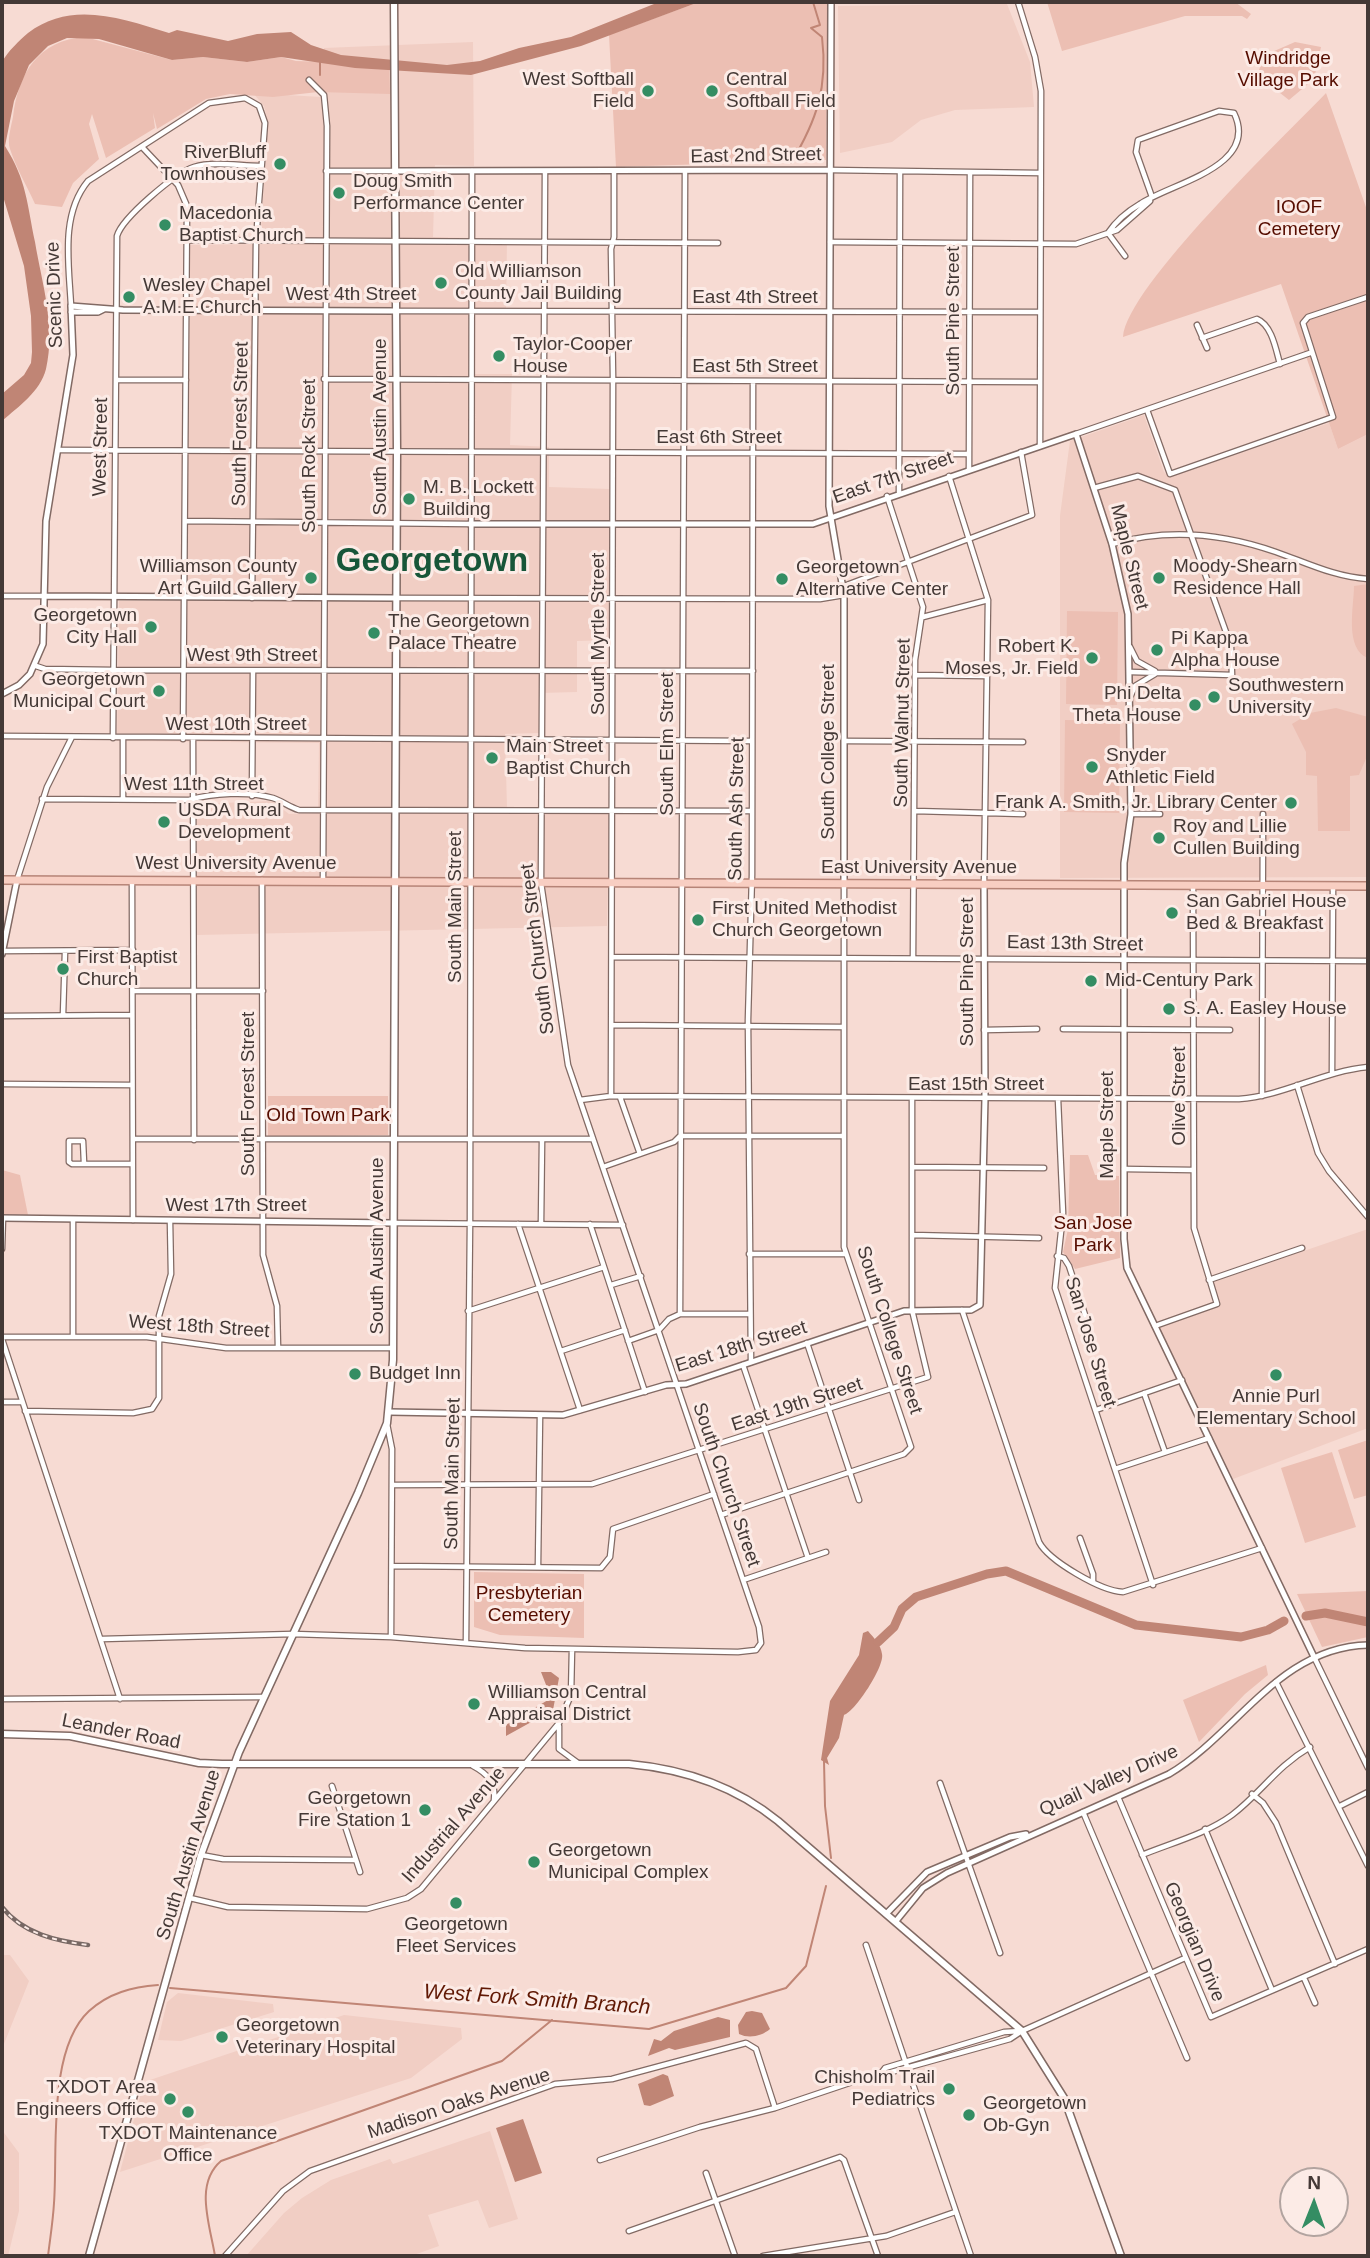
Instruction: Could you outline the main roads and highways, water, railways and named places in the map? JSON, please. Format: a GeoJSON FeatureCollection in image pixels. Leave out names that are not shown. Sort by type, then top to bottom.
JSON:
{"type":"FeatureCollection","features":[{"type":"Feature","properties":{"kind":"main road","name":"South Austin Avenue"},"geometry":{"type":"LineString","coordinates":[[89,2256],[201,1855],[233,1765],[387,1423],[389,1412],[393,1348],[396,881],[397,311],[394,5]]}},
{"type":"Feature","properties":{"kind":"main road","name":"West University Avenue"},"geometry":{"type":"LineString","coordinates":[[2,880],[470,881]]}},
{"type":"Feature","properties":{"kind":"main road","name":"East University Avenue"},"geometry":{"type":"LineString","coordinates":[[470,881],[1368,886]]}},
{"type":"Feature","properties":{"kind":"main road","name":"Leander Road"},"geometry":{"type":"LineString","coordinates":[[2,1734],[70,1736],[199,1763],[473,1766],[629,1764],[666,1769],[705,1780],[745,1799],[778,1821],[1022,2031],[1064,2098],[1121,2256]]}},
{"type":"Feature","properties":{"kind":"waterway"},"geometry":{"type":"LineString","coordinates":[[791,163],[808,132],[822,88],[822,37],[811,28],[820,25],[813,2]]}},
{"type":"Feature","properties":{"kind":"waterway"},"geometry":{"type":"LineString","coordinates":[[320,62],[320,75]]}},
{"type":"Feature","properties":{"kind":"waterway","name":"West Fork Smith Branch"},"geometry":{"type":"LineString","coordinates":[[878,1642],[894,1627],[902,1609],[916,1597],[987,1574],[1006,1571],[1136,1625],[1241,1637],[1268,1630],[1284,1621]]}},
{"type":"Feature","properties":{"kind":"waterway","name":"West Fork Smith Branch"},"geometry":{"type":"LineString","coordinates":[[1306,1616],[1325,1613],[1368,1622]]}},
{"type":"Feature","properties":{"kind":"waterway","name":"West Fork Smith Branch"},"geometry":{"type":"LineString","coordinates":[[824,1761],[825,1806],[831,1858]]}},
{"type":"Feature","properties":{"kind":"waterway","name":"West Fork Smith Branch"},"geometry":{"type":"LineString","coordinates":[[170,1988],[649,2029],[786,1988],[806,1966],[826,1886]]}},
{"type":"Feature","properties":{"kind":"waterway","name":"West Fork Smith Branch"},"geometry":{"type":"LineString","coordinates":[[48,2256],[54,2203],[57,2102],[66,2050],[76,2028],[97,2005],[121,1992],[158,1985]]}},
{"type":"Feature","properties":{"kind":"waterway"},"geometry":{"type":"LineString","coordinates":[[215,2256],[206,2193],[213,2170],[221,2161],[502,2061],[552,2020]]}},
{"type":"Feature","properties":{"kind":"railway"},"geometry":{"type":"LineString","coordinates":[[2,1907],[20,1924],[41,1935],[88,1945]]}},
{"type":"Feature","properties":{"kind":"place","name":"West Softball Field"},"geometry":{"type":"Point","coordinates":[648,91]}},
{"type":"Feature","properties":{"kind":"place","name":"Central Softball Field"},"geometry":{"type":"Point","coordinates":[712,91]}},
{"type":"Feature","properties":{"kind":"place","name":"RiverBluff Townhouses"},"geometry":{"type":"Point","coordinates":[280,164]}},
{"type":"Feature","properties":{"kind":"place","name":"Doug Smith Performance Center"},"geometry":{"type":"Point","coordinates":[339,193]}},
{"type":"Feature","properties":{"kind":"place","name":"Macedonia Baptist Church"},"geometry":{"type":"Point","coordinates":[165,225]}},
{"type":"Feature","properties":{"kind":"place","name":"Old Williamson County Jail Building"},"geometry":{"type":"Point","coordinates":[441,283]}},
{"type":"Feature","properties":{"kind":"place","name":"Wesley Chapel A.M.E Church"},"geometry":{"type":"Point","coordinates":[129,297]}},
{"type":"Feature","properties":{"kind":"place","name":"Taylor-Cooper House"},"geometry":{"type":"Point","coordinates":[499,356]}},
{"type":"Feature","properties":{"kind":"place","name":"M. B. Lockett Building"},"geometry":{"type":"Point","coordinates":[409,499]}},
{"type":"Feature","properties":{"kind":"place","name":"Williamson County Art Guild Gallery"},"geometry":{"type":"Point","coordinates":[311,578]}},
{"type":"Feature","properties":{"kind":"place","name":"Moody-Shearn Residence Hall"},"geometry":{"type":"Point","coordinates":[1159,578]}},
{"type":"Feature","properties":{"kind":"place","name":"Georgetown Alternative Center"},"geometry":{"type":"Point","coordinates":[782,579]}},
{"type":"Feature","properties":{"kind":"place","name":"Georgetown City Hall"},"geometry":{"type":"Point","coordinates":[151,627]}},
{"type":"Feature","properties":{"kind":"place","name":"The Georgetown Palace Theatre"},"geometry":{"type":"Point","coordinates":[374,633]}},
{"type":"Feature","properties":{"kind":"place","name":"Pi Kappa Alpha House"},"geometry":{"type":"Point","coordinates":[1157,650]}},
{"type":"Feature","properties":{"kind":"place","name":"Robert K. Moses, Jr. Field"},"geometry":{"type":"Point","coordinates":[1092,658]}},
{"type":"Feature","properties":{"kind":"place","name":"Georgetown Municipal Court"},"geometry":{"type":"Point","coordinates":[159,691]}},
{"type":"Feature","properties":{"kind":"place","name":"Southwestern University"},"geometry":{"type":"Point","coordinates":[1214,697]}},
{"type":"Feature","properties":{"kind":"place","name":"Phi Delta Theta House"},"geometry":{"type":"Point","coordinates":[1195,705]}},
{"type":"Feature","properties":{"kind":"place","name":"Main Street Baptist Church"},"geometry":{"type":"Point","coordinates":[492,758]}},
{"type":"Feature","properties":{"kind":"place","name":"Snyder Athletic Field"},"geometry":{"type":"Point","coordinates":[1092,767]}},
{"type":"Feature","properties":{"kind":"place","name":"Frank A. Smith, Jr. Library Center"},"geometry":{"type":"Point","coordinates":[1291,803]}},
{"type":"Feature","properties":{"kind":"place","name":"USDA Rural Development"},"geometry":{"type":"Point","coordinates":[164,822]}},
{"type":"Feature","properties":{"kind":"place","name":"Roy and Lillie Cullen Building"},"geometry":{"type":"Point","coordinates":[1159,838]}},
{"type":"Feature","properties":{"kind":"place","name":"San Gabriel House Bed & Breakfast"},"geometry":{"type":"Point","coordinates":[1172,913]}},
{"type":"Feature","properties":{"kind":"place","name":"First United Methodist Church Georgetown"},"geometry":{"type":"Point","coordinates":[698,920]}},
{"type":"Feature","properties":{"kind":"place","name":"First Baptist Church"},"geometry":{"type":"Point","coordinates":[63,969]}},
{"type":"Feature","properties":{"kind":"place","name":"Mid-Century Park"},"geometry":{"type":"Point","coordinates":[1091,981]}},
{"type":"Feature","properties":{"kind":"place","name":"S. A. Easley House"},"geometry":{"type":"Point","coordinates":[1169,1009]}},
{"type":"Feature","properties":{"kind":"place","name":"Budget Inn"},"geometry":{"type":"Point","coordinates":[355,1374]}},
{"type":"Feature","properties":{"kind":"place","name":"Annie Purl Elementary School"},"geometry":{"type":"Point","coordinates":[1276,1375]}},
{"type":"Feature","properties":{"kind":"place","name":"Williamson Central Appraisal District"},"geometry":{"type":"Point","coordinates":[474,1704]}},
{"type":"Feature","properties":{"kind":"place","name":"Georgetown Fire Station 1"},"geometry":{"type":"Point","coordinates":[425,1810]}},
{"type":"Feature","properties":{"kind":"place","name":"Georgetown Municipal Complex"},"geometry":{"type":"Point","coordinates":[534,1862]}},
{"type":"Feature","properties":{"kind":"place","name":"Georgetown Fleet Services"},"geometry":{"type":"Point","coordinates":[456,1903]}},
{"type":"Feature","properties":{"kind":"place","name":"Georgetown Veterinary Hospital"},"geometry":{"type":"Point","coordinates":[222,2037]}},
{"type":"Feature","properties":{"kind":"place","name":"Chisholm Trail Pediatrics"},"geometry":{"type":"Point","coordinates":[949,2089]}},
{"type":"Feature","properties":{"kind":"place","name":"TXDOT Area Engineers Office"},"geometry":{"type":"Point","coordinates":[170,2099]}},
{"type":"Feature","properties":{"kind":"place","name":"TXDOT Maintenance Office"},"geometry":{"type":"Point","coordinates":[188,2112]}},
{"type":"Feature","properties":{"kind":"place","name":"Georgetown Ob-Gyn"},"geometry":{"type":"Point","coordinates":[969,2115]}},
{"type":"Feature","properties":{"kind":"district","name":"Georgetown"},"geometry":{"type":"Point","coordinates":[432,562]}},
{"type":"Feature","properties":{"kind":"park label","name":"Windridge Village Park"},"geometry":{"type":"Point","coordinates":[1288,70]}},
{"type":"Feature","properties":{"kind":"park label","name":"IOOF Cemetery"},"geometry":{"type":"Point","coordinates":[1299,219]}},
{"type":"Feature","properties":{"kind":"park label","name":"Old Town Park"},"geometry":{"type":"Point","coordinates":[328,1116]}},
{"type":"Feature","properties":{"kind":"park label","name":"San Jose Park"},"geometry":{"type":"Point","coordinates":[1093,1235]}},
{"type":"Feature","properties":{"kind":"park label","name":"Presbyterian Cemetery"},"geometry":{"type":"Point","coordinates":[529,1605]}}]}
